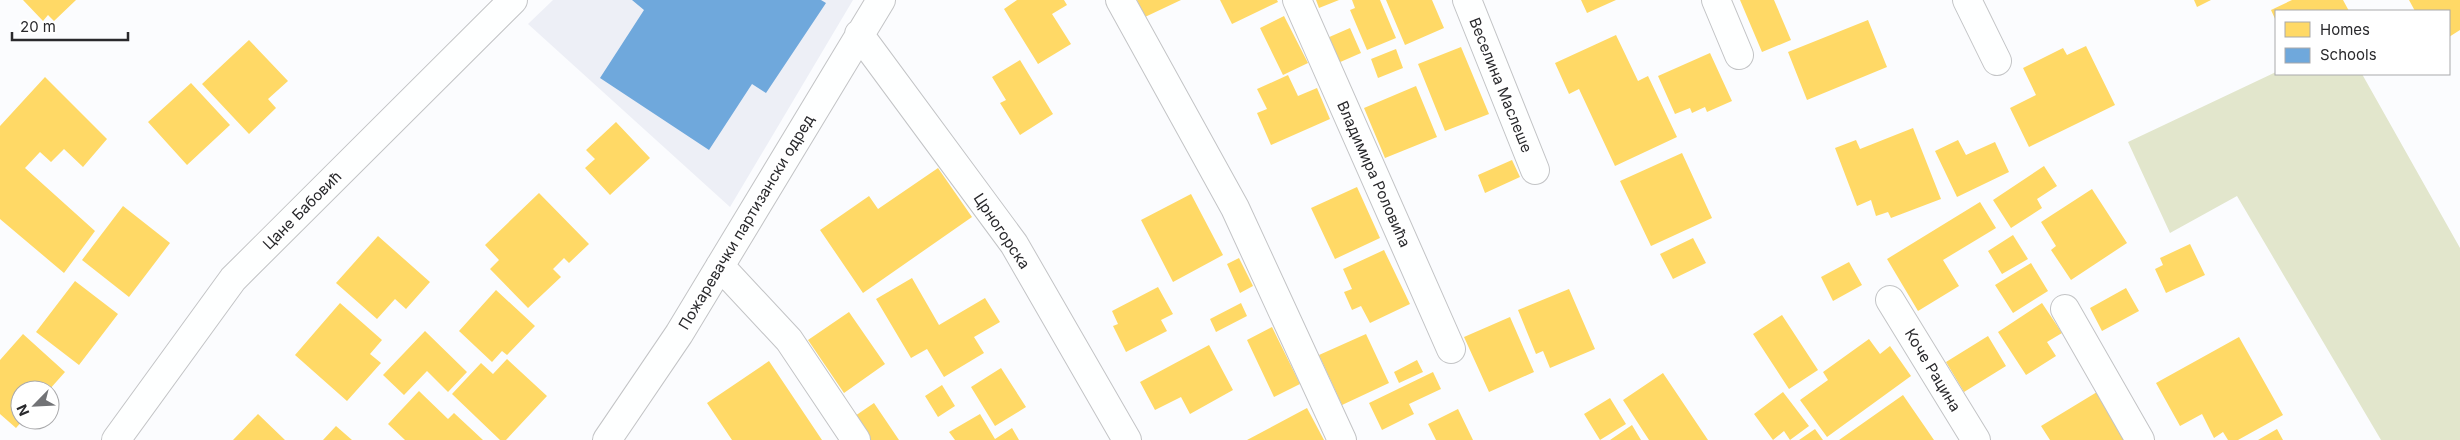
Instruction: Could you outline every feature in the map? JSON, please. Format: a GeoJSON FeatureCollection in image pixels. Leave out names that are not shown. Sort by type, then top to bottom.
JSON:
{"type":"FeatureCollection","features":[{"type":"Feature","properties":{"kind":"street","name":"Цане Бабовић"},"geometry":{"type":"LineString","coordinates":[[116,440],[233,279],[513,0]]}},
{"type":"Feature","properties":{"kind":"street","name":"Пожаревачки партизански одред"},"geometry":{"type":"LineString","coordinates":[[607,440],[679,334],[881,0]]}},
{"type":"Feature","properties":{"kind":"street"},"geometry":{"type":"LineString","coordinates":[[1120,0],[1235,208],[1342,440]]}},
{"type":"Feature","properties":{"kind":"street","name":"Владимира Роловића"},"geometry":{"type":"LineString","coordinates":[[1297,0],[1451,349]]}},
{"type":"Feature","properties":{"kind":"street","name":"Веселина Маслеше"},"geometry":{"type":"LineString","coordinates":[[1467,0],[1535,170]]}},
{"type":"Feature","properties":{"kind":"street"},"geometry":{"type":"LineString","coordinates":[[1716,0],[1739,55]]}},
{"type":"Feature","properties":{"kind":"street"},"geometry":{"type":"LineString","coordinates":[[1967,0],[1998,62]]}},
{"type":"Feature","properties":{"kind":"street","name":"Црногорска"},"geometry":{"type":"LineString","coordinates":[[859,34],[1014,244],[1127,440]]}},
{"type":"Feature","properties":{"kind":"street"},"geometry":{"type":"LineString","coordinates":[[720,266],[789,340],[856,440]]}},
{"type":"Feature","properties":{"kind":"street","name":"Коче Рацина"},"geometry":{"type":"LineString","coordinates":[[1890,300],[1976,440]]}},
{"type":"Feature","properties":{"kind":"street"},"geometry":{"type":"LineString","coordinates":[[2065,309],[2140,440]]}},
{"type":"Feature","properties":{"kind":"shaded area"},"geometry":{"type":"Polygon","coordinates":[[[553,0],[853,0],[730,207],[528,24],[553,0]]]}},
{"type":"Feature","properties":{"kind":"green space"},"geometry":{"type":"Polygon","coordinates":[[[2275,72],[2275,75],[2363,75],[2460,248],[2460,440],[2381,440],[2237,196],[2170,233],[2128,142],[2275,72]]]}},
{"type":"Feature","properties":{"kind":"building: Homes"},"geometry":{"type":"Polygon","coordinates":[[[23,0],[76,0],[54,21],[48,15],[43,21],[23,0]]]}},
{"type":"Feature","properties":{"kind":"building: Homes"},"geometry":{"type":"Polygon","coordinates":[[[1017,0],[1064,0],[1067,5],[1052,14],[1071,44],[1038,64],[1004,9],[1017,0]]]}},
{"type":"Feature","properties":{"kind":"building: Homes"},"geometry":{"type":"Polygon","coordinates":[[[1137,0],[1181,0],[1145,17],[1137,0]]]}},
{"type":"Feature","properties":{"kind":"building: Homes"},"geometry":{"type":"Polygon","coordinates":[[[1220,0],[1277,0],[1278,2],[1232,24],[1220,0]]]}},
{"type":"Feature","properties":{"kind":"building: Homes"},"geometry":{"type":"Polygon","coordinates":[[[1316,0],[1339,0],[1319,8],[1316,0]]]}},
{"type":"Feature","properties":{"kind":"building: Homes"},"geometry":{"type":"Polygon","coordinates":[[[1352,0],[1380,0],[1396,38],[1367,50],[1350,10],[1355,8],[1352,0]]]}},
{"type":"Feature","properties":{"kind":"building: Homes"},"geometry":{"type":"Polygon","coordinates":[[[1386,0],[1432,0],[1444,28],[1405,45],[1386,0]]]}},
{"type":"Feature","properties":{"kind":"building: Homes"},"geometry":{"type":"Polygon","coordinates":[[[1581,0],[1616,0],[1587,13],[1581,0]]]}},
{"type":"Feature","properties":{"kind":"building: Homes"},"geometry":{"type":"Polygon","coordinates":[[[1740,0],[1774,0],[1791,40],[1762,52],[1740,0]]]}},
{"type":"Feature","properties":{"kind":"building: Homes"},"geometry":{"type":"Polygon","coordinates":[[[2194,0],[2211,0],[2197,7],[2194,0]]]}},
{"type":"Feature","properties":{"kind":"building: Homes"},"geometry":{"type":"Polygon","coordinates":[[[2292,0],[2343,0],[2348,10],[2275,10],[2275,19],[2271,10],[2292,0]]]}},
{"type":"Feature","properties":{"kind":"building: Homes"},"geometry":{"type":"Polygon","coordinates":[[[2409,0],[2460,0],[2460,30],[2450,36],[2450,10],[2414,10],[2409,0]]]}},
{"type":"Feature","properties":{"kind":"building: Homes"},"geometry":{"type":"Polygon","coordinates":[[[1284,16],[1308,63],[1283,75],[1260,28],[1284,16]]]}},
{"type":"Feature","properties":{"kind":"building: Homes"},"geometry":{"type":"Polygon","coordinates":[[[1868,20],[1887,67],[1807,100],[1788,52],[1868,20]]]}},
{"type":"Feature","properties":{"kind":"building: Homes"},"geometry":{"type":"Polygon","coordinates":[[[1350,28],[1361,53],[1338,63],[1327,38],[1350,28]]]}},
{"type":"Feature","properties":{"kind":"building: Homes"},"geometry":{"type":"Polygon","coordinates":[[[1616,35],[1638,81],[1648,76],[1677,137],[1615,166],[1579,89],[1569,94],[1555,63],[1616,35]]]}},
{"type":"Feature","properties":{"kind":"building: Homes"},"geometry":{"type":"Polygon","coordinates":[[[249,40],[288,81],[268,99],[276,108],[249,134],[202,84],[249,40]]]}},
{"type":"Feature","properties":{"kind":"building: Homes"},"geometry":{"type":"Polygon","coordinates":[[[2086,46],[2115,105],[2029,147],[2010,108],[2036,95],[2023,68],[2063,48],[2067,55],[2086,46]]]}},
{"type":"Feature","properties":{"kind":"building: Homes"},"geometry":{"type":"Polygon","coordinates":[[[1461,47],[1489,114],[1445,131],[1418,64],[1461,47]]]}},
{"type":"Feature","properties":{"kind":"building: Homes"},"geometry":{"type":"Polygon","coordinates":[[[1396,49],[1403,68],[1378,78],[1371,59],[1396,49]]]}},
{"type":"Feature","properties":{"kind":"building: Homes"},"geometry":{"type":"Polygon","coordinates":[[[1710,53],[1732,101],[1707,112],[1705,107],[1692,113],[1690,108],[1675,114],[1658,76],[1710,53]]]}},
{"type":"Feature","properties":{"kind":"building: Homes"},"geometry":{"type":"Polygon","coordinates":[[[1020,60],[1053,114],[1020,135],[1000,103],[1006,100],[992,77],[1020,60]]]}},
{"type":"Feature","properties":{"kind":"building: Homes"},"geometry":{"type":"Polygon","coordinates":[[[1288,75],[1298,96],[1317,88],[1330,119],[1271,145],[1257,113],[1267,109],[1257,89],[1288,75]]]}},
{"type":"Feature","properties":{"kind":"building: Homes"},"geometry":{"type":"Polygon","coordinates":[[[45,77],[107,139],[83,167],[64,149],[51,162],[40,152],[25,168],[95,231],[64,273],[0,219],[0,126],[45,77]]]}},
{"type":"Feature","properties":{"kind":"building: Homes"},"geometry":{"type":"Polygon","coordinates":[[[191,83],[230,125],[187,165],[148,122],[191,83]]]}},
{"type":"Feature","properties":{"kind":"building: Homes"},"geometry":{"type":"Polygon","coordinates":[[[1416,86],[1437,137],[1385,158],[1364,108],[1416,86]]]}},
{"type":"Feature","properties":{"kind":"building: Homes"},"geometry":{"type":"Polygon","coordinates":[[[616,122],[650,158],[610,195],[585,168],[595,159],[586,150],[616,122]]]}},
{"type":"Feature","properties":{"kind":"building: Homes"},"geometry":{"type":"Polygon","coordinates":[[[1913,128],[1941,199],[1891,218],[1888,212],[1876,216],[1871,200],[1857,206],[1835,148],[1856,140],[1860,149],[1913,128]]]}},
{"type":"Feature","properties":{"kind":"building: Homes"},"geometry":{"type":"Polygon","coordinates":[[[1958,140],[1966,155],[1995,142],[2009,172],[1957,197],[1935,151],[1958,140]]]}},
{"type":"Feature","properties":{"kind":"building: Homes"},"geometry":{"type":"Polygon","coordinates":[[[1682,153],[1712,218],[1651,246],[1620,181],[1682,153]]]}},
{"type":"Feature","properties":{"kind":"building: Homes"},"geometry":{"type":"Polygon","coordinates":[[[1512,160],[1520,177],[1485,193],[1478,175],[1512,160]]]}},
{"type":"Feature","properties":{"kind":"building: Homes"},"geometry":{"type":"Polygon","coordinates":[[[2044,166],[2057,186],[2037,199],[2042,208],[2011,228],[1993,200],[2044,166]]]}},
{"type":"Feature","properties":{"kind":"building: Homes"},"geometry":{"type":"Polygon","coordinates":[[[938,168],[972,217],[863,293],[820,230],[869,196],[878,209],[938,168]]]}},
{"type":"Feature","properties":{"kind":"building: Homes"},"geometry":{"type":"Polygon","coordinates":[[[1357,187],[1380,238],[1335,259],[1311,208],[1357,187]]]}},
{"type":"Feature","properties":{"kind":"building: Homes"},"geometry":{"type":"Polygon","coordinates":[[[2092,189],[2127,243],[2071,280],[2051,250],[2056,246],[2041,222],[2092,189]]]}},
{"type":"Feature","properties":{"kind":"building: Homes"},"geometry":{"type":"Polygon","coordinates":[[[539,193],[589,244],[569,263],[564,258],[553,269],[561,277],[528,308],[490,269],[499,260],[485,245],[539,193]]]}},
{"type":"Feature","properties":{"kind":"building: Homes"},"geometry":{"type":"Polygon","coordinates":[[[1191,194],[1223,255],[1173,282],[1141,220],[1191,194]]]}},
{"type":"Feature","properties":{"kind":"building: Homes"},"geometry":{"type":"Polygon","coordinates":[[[1980,202],[1996,228],[1943,260],[1959,286],[1918,311],[1887,259],[1980,202]]]}},
{"type":"Feature","properties":{"kind":"building: Homes"},"geometry":{"type":"Polygon","coordinates":[[[123,206],[170,243],[129,297],[82,260],[123,206]]]}},
{"type":"Feature","properties":{"kind":"building: Homes"},"geometry":{"type":"Polygon","coordinates":[[[2013,235],[2028,259],[2002,274],[1988,251],[2013,235]]]}},
{"type":"Feature","properties":{"kind":"building: Homes"},"geometry":{"type":"Polygon","coordinates":[[[378,236],[430,282],[406,309],[395,299],[377,319],[336,283],[378,236]]]}},
{"type":"Feature","properties":{"kind":"building: Homes"},"geometry":{"type":"Polygon","coordinates":[[[1693,238],[1706,263],[1673,279],[1660,254],[1693,238]]]}},
{"type":"Feature","properties":{"kind":"building: Homes"},"geometry":{"type":"Polygon","coordinates":[[[2190,244],[2205,275],[2166,293],[2155,269],[2163,265],[2160,258],[2190,244]]]}},
{"type":"Feature","properties":{"kind":"building: Homes"},"geometry":{"type":"Polygon","coordinates":[[[1384,250],[1410,304],[1370,323],[1361,306],[1352,310],[1344,292],[1352,289],[1343,269],[1384,250]]]}},
{"type":"Feature","properties":{"kind":"building: Homes"},"geometry":{"type":"Polygon","coordinates":[[[1239,258],[1253,286],[1240,293],[1227,264],[1239,258]]]}},
{"type":"Feature","properties":{"kind":"building: Homes"},"geometry":{"type":"Polygon","coordinates":[[[1849,262],[1862,285],[1833,301],[1821,277],[1849,262]]]}},
{"type":"Feature","properties":{"kind":"building: Homes"},"geometry":{"type":"Polygon","coordinates":[[[2031,263],[2048,291],[2013,313],[1995,285],[2031,263]]]}},
{"type":"Feature","properties":{"kind":"building: Homes"},"geometry":{"type":"Polygon","coordinates":[[[912,278],[939,325],[985,298],[1000,322],[974,337],[984,353],[944,377],[927,349],[911,358],[876,299],[912,278]]]}},
{"type":"Feature","properties":{"kind":"building: Homes"},"geometry":{"type":"Polygon","coordinates":[[[75,281],[118,314],[79,365],[36,332],[75,281]]]}},
{"type":"Feature","properties":{"kind":"building: Homes"},"geometry":{"type":"Polygon","coordinates":[[[1158,287],[1173,314],[1161,320],[1167,331],[1126,352],[1113,326],[1118,324],[1112,311],[1158,287]]]}},
{"type":"Feature","properties":{"kind":"building: Homes"},"geometry":{"type":"Polygon","coordinates":[[[2126,288],[2139,311],[2102,331],[2090,308],[2126,288]]]}},
{"type":"Feature","properties":{"kind":"building: Homes"},"geometry":{"type":"Polygon","coordinates":[[[1569,289],[1595,349],[1550,368],[1543,351],[1536,354],[1518,310],[1569,289]]]}},
{"type":"Feature","properties":{"kind":"building: Homes"},"geometry":{"type":"Polygon","coordinates":[[[496,290],[535,326],[507,355],[502,351],[492,362],[459,331],[496,290]]]}},
{"type":"Feature","properties":{"kind":"building: Homes"},"geometry":{"type":"Polygon","coordinates":[[[340,303],[382,340],[370,354],[381,363],[347,401],[295,355],[340,303]]]}},
{"type":"Feature","properties":{"kind":"building: Homes"},"geometry":{"type":"Polygon","coordinates":[[[1241,303],[1247,316],[1216,332],[1210,319],[1241,303]]]}},
{"type":"Feature","properties":{"kind":"building: Homes"},"geometry":{"type":"Polygon","coordinates":[[[2042,303],[2062,333],[2047,342],[2056,356],[2026,375],[1998,332],[2042,303]]]}},
{"type":"Feature","properties":{"kind":"building: Homes"},"geometry":{"type":"Polygon","coordinates":[[[849,312],[885,364],[844,393],[808,340],[849,312]]]}},
{"type":"Feature","properties":{"kind":"building: Homes"},"geometry":{"type":"Polygon","coordinates":[[[1782,315],[1818,370],[1789,389],[1753,334],[1782,315]]]}},
{"type":"Feature","properties":{"kind":"building: Homes"},"geometry":{"type":"Polygon","coordinates":[[[1510,317],[1534,372],[1489,392],[1464,337],[1510,317]]]}},
{"type":"Feature","properties":{"kind":"building: Homes"},"geometry":{"type":"Polygon","coordinates":[[[1272,327],[1300,384],[1274,397],[1247,340],[1272,327]]]}},
{"type":"Feature","properties":{"kind":"building: Homes"},"geometry":{"type":"Polygon","coordinates":[[[425,331],[467,372],[448,392],[427,371],[404,395],[383,375],[425,331]]]}},
{"type":"Feature","properties":{"kind":"building: Homes"},"geometry":{"type":"Polygon","coordinates":[[[23,334],[65,372],[58,380],[10,380],[10,423],[0,414],[0,360],[23,334]]]}},
{"type":"Feature","properties":{"kind":"building: Homes"},"geometry":{"type":"Polygon","coordinates":[[[1366,334],[1389,383],[1342,405],[1319,355],[1366,334]]]}},
{"type":"Feature","properties":{"kind":"building: Homes"},"geometry":{"type":"Polygon","coordinates":[[[1988,336],[2006,366],[1964,392],[1946,362],[1988,336]]]}},
{"type":"Feature","properties":{"kind":"building: Homes"},"geometry":{"type":"Polygon","coordinates":[[[2239,337],[2283,415],[2238,440],[2228,440],[2223,432],[2214,438],[2202,414],[2180,426],[2156,383],[2239,337]]]}},
{"type":"Feature","properties":{"kind":"building: Homes"},"geometry":{"type":"Polygon","coordinates":[[[1869,339],[1880,354],[1890,346],[1911,376],[1827,437],[1800,400],[1828,380],[1823,372],[1869,339]]]}},
{"type":"Feature","properties":{"kind":"building: Homes"},"geometry":{"type":"Polygon","coordinates":[[[1209,345],[1233,390],[1190,414],[1181,397],[1155,410],[1140,382],[1209,345]]]}},
{"type":"Feature","properties":{"kind":"building: Homes"},"geometry":{"type":"Polygon","coordinates":[[[507,359],[547,396],[506,440],[500,440],[452,394],[481,363],[493,374],[507,359]]]}},
{"type":"Feature","properties":{"kind":"building: Homes"},"geometry":{"type":"Polygon","coordinates":[[[1417,360],[1423,372],[1399,383],[1394,372],[1417,360]]]}},
{"type":"Feature","properties":{"kind":"building: Homes"},"geometry":{"type":"Polygon","coordinates":[[[769,361],[822,440],[732,440],[707,403],[769,361]]]}},
{"type":"Feature","properties":{"kind":"building: Homes"},"geometry":{"type":"Polygon","coordinates":[[[1001,368],[1026,407],[995,426],[971,387],[1001,368]]]}},
{"type":"Feature","properties":{"kind":"building: Homes"},"geometry":{"type":"Polygon","coordinates":[[[1433,372],[1441,389],[1409,404],[1414,414],[1382,430],[1369,403],[1433,372]]]}},
{"type":"Feature","properties":{"kind":"building: Homes"},"geometry":{"type":"Polygon","coordinates":[[[1663,373],[1708,440],[1649,440],[1623,400],[1663,373]]]}},
{"type":"Feature","properties":{"kind":"building: Homes"},"geometry":{"type":"Polygon","coordinates":[[[942,385],[955,406],[938,417],[925,396],[942,385]]]}},
{"type":"Feature","properties":{"kind":"building: Homes"},"geometry":{"type":"Polygon","coordinates":[[[419,391],[448,419],[454,413],[483,440],[405,440],[388,424],[419,391]]]}},
{"type":"Feature","properties":{"kind":"building: Homes"},"geometry":{"type":"Polygon","coordinates":[[[1783,392],[1809,426],[1790,440],[1784,431],[1773,440],[1754,414],[1783,392]]]}},
{"type":"Feature","properties":{"kind":"building: Homes"},"geometry":{"type":"Polygon","coordinates":[[[2097,392],[2126,440],[2050,440],[2041,426],[2097,392]]]}},
{"type":"Feature","properties":{"kind":"building: Homes"},"geometry":{"type":"Polygon","coordinates":[[[1903,395],[1934,440],[1839,440],[1903,395]]]}},
{"type":"Feature","properties":{"kind":"building: Homes"},"geometry":{"type":"Polygon","coordinates":[[[1610,398],[1626,424],[1600,440],[1584,414],[1610,398]]]}},
{"type":"Feature","properties":{"kind":"building: Homes"},"geometry":{"type":"Polygon","coordinates":[[[874,403],[899,440],[867,440],[852,418],[874,403]]]}},
{"type":"Feature","properties":{"kind":"building: Homes"},"geometry":{"type":"Polygon","coordinates":[[[1307,408],[1324,440],[1247,440],[1307,408]]]}},
{"type":"Feature","properties":{"kind":"building: Homes"},"geometry":{"type":"Polygon","coordinates":[[[1458,409],[1473,440],[1436,440],[1428,424],[1458,409]]]}},
{"type":"Feature","properties":{"kind":"building: Homes"},"geometry":{"type":"Polygon","coordinates":[[[258,414],[285,440],[233,440],[258,414]]]}},
{"type":"Feature","properties":{"kind":"building: Homes"},"geometry":{"type":"Polygon","coordinates":[[[980,414],[995,439],[1012,428],[1019,440],[955,440],[949,432],[980,414]]]}},
{"type":"Feature","properties":{"kind":"building: Homes"},"geometry":{"type":"Polygon","coordinates":[[[1632,425],[1641,440],[1610,440],[1632,425]]]}},
{"type":"Feature","properties":{"kind":"building: Homes"},"geometry":{"type":"Polygon","coordinates":[[[336,426],[352,440],[323,440],[336,426]]]}},
{"type":"Feature","properties":{"kind":"building: Homes"},"geometry":{"type":"Polygon","coordinates":[[[1815,429],[1823,440],[1799,440],[1815,429]]]}},
{"type":"Feature","properties":{"kind":"building: Homes"},"geometry":{"type":"Polygon","coordinates":[[[2277,429],[2283,440],[2258,440],[2277,429]]]}},
{"type":"Feature","properties":{"kind":"building: Schools"},"geometry":{"type":"Polygon","coordinates":[[[632,0],[821,0],[826,3],[766,93],[752,84],[709,150],[600,78],[644,10],[632,0]]]}}]}
